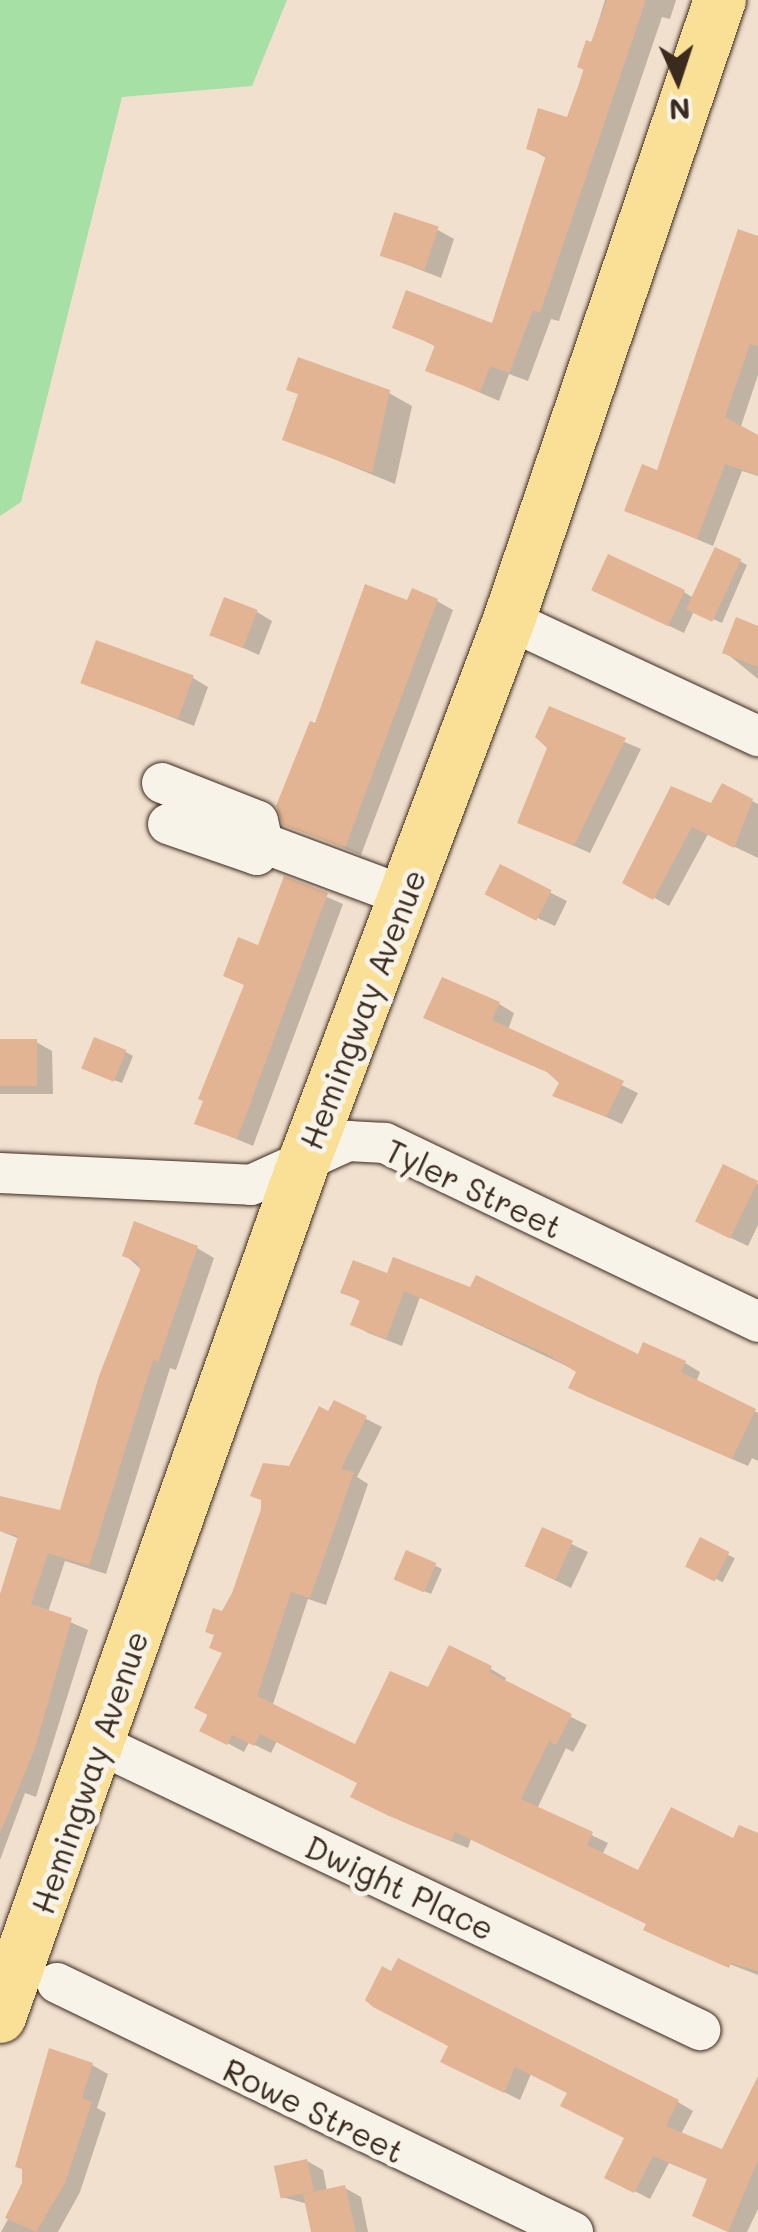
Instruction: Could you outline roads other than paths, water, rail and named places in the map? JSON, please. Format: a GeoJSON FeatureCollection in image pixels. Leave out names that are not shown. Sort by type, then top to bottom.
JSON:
{"type":"FeatureCollection","features":[{"type":"Feature","properties":{"kind":"main road","name":"Hemingway Avenue"},"geometry":{"type":"LineString","coordinates":[[0,2018],[305,1159],[509,620],[720,0]]}},
{"type":"Feature","properties":{"kind":"street"},"geometry":{"type":"LineString","coordinates":[[509,620],[758,736]]}},
{"type":"Feature","properties":{"kind":"street"},"geometry":{"type":"LineString","coordinates":[[162,784],[258,821],[263,843],[257,855],[168,824]]}},
{"type":"Feature","properties":{"kind":"street"},"geometry":{"type":"LineString","coordinates":[[263,843],[405,896]]}},
{"type":"Feature","properties":{"kind":"street","name":"Tyler Street"},"geometry":{"type":"LineString","coordinates":[[0,1173],[222,1187],[250,1185],[348,1141],[385,1143],[758,1322]]}},
{"type":"Feature","properties":{"kind":"street","name":"Dwight Place"},"geometry":{"type":"LineString","coordinates":[[99,1744],[700,2030]]}},
{"type":"Feature","properties":{"kind":"street","name":"Rowe Street"},"geometry":{"type":"LineString","coordinates":[[58,1983],[573,2232]]}}]}
